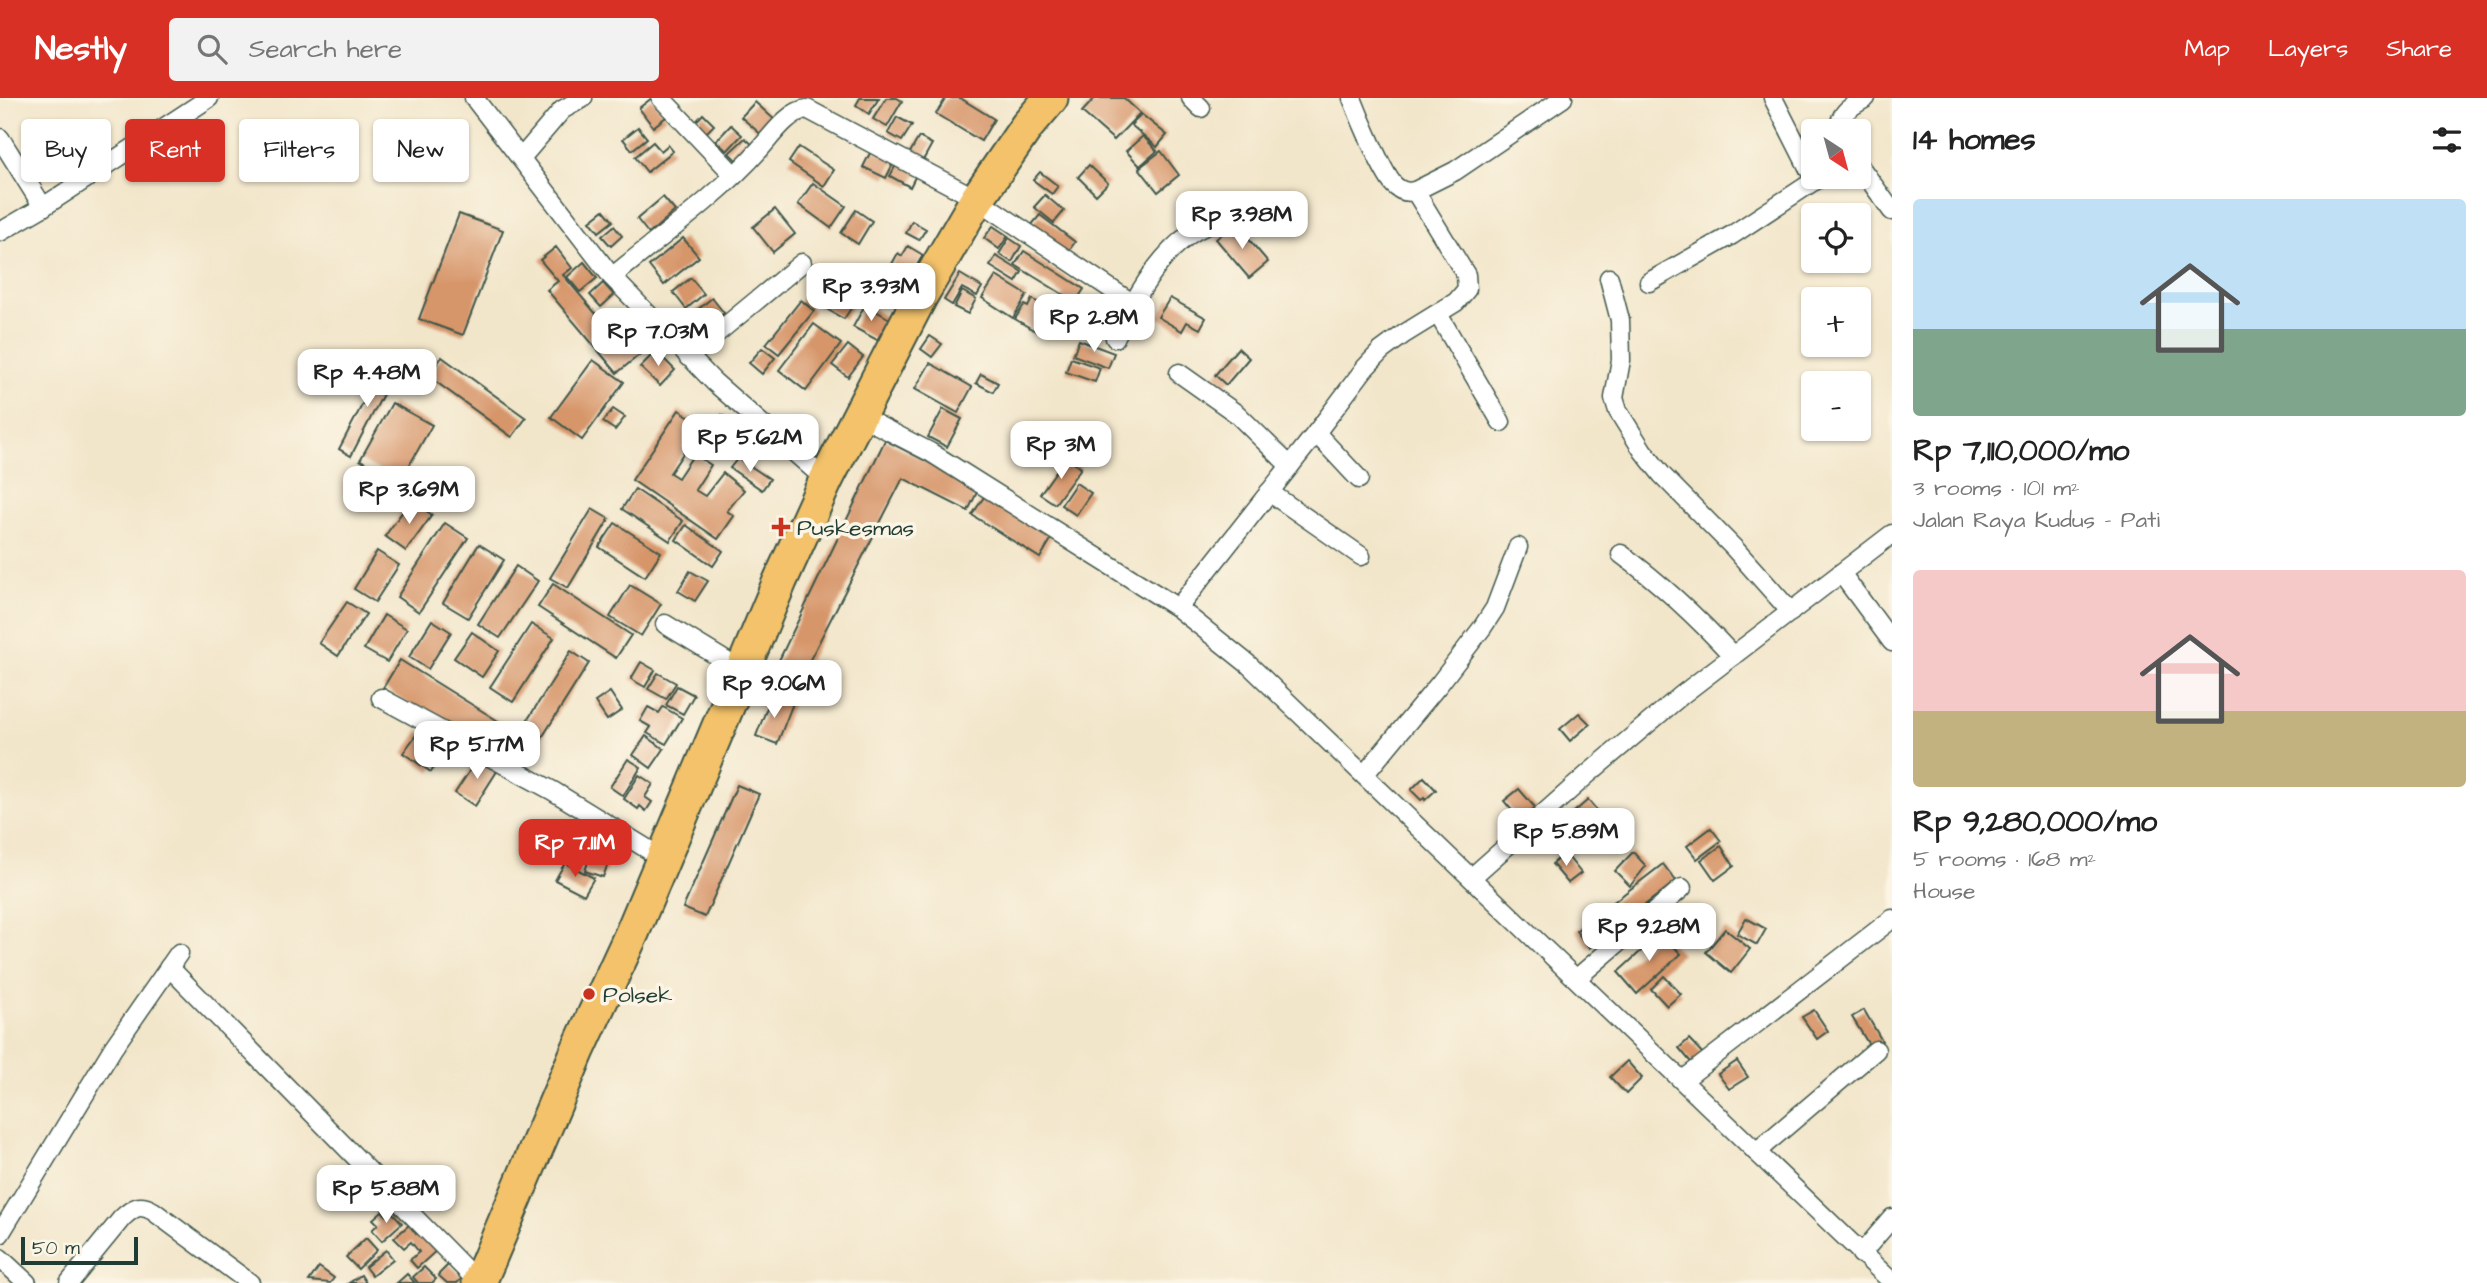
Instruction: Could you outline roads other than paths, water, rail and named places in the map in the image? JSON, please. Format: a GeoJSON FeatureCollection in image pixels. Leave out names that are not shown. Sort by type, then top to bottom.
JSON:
{"type":"FeatureCollection","features":[{"type":"Feature","properties":{"kind":"highway"},"geometry":{"type":"LineString","coordinates":[[479,1283],[826,480],[920,297],[977,199],[1027,126],[1051,98]]}},
{"type":"Feature","properties":{"kind":"street"},"geometry":{"type":"LineString","coordinates":[[0,232],[43,207],[209,98]]}},
{"type":"Feature","properties":{"kind":"street"},"geometry":{"type":"LineString","coordinates":[[474,98],[612,277],[713,382],[826,480]]}},
{"type":"Feature","properties":{"kind":"street"},"geometry":{"type":"LineString","coordinates":[[522,157],[562,110],[583,98]]}},
{"type":"Feature","properties":{"kind":"street"},"geometry":{"type":"LineString","coordinates":[[661,98],[734,175]]}},
{"type":"Feature","properties":{"kind":"street"},"geometry":{"type":"LineString","coordinates":[[1352,98],[1391,181],[1402,191],[1415,191],[1455,171],[1563,98]]}},
{"type":"Feature","properties":{"kind":"street"},"geometry":{"type":"LineString","coordinates":[[1773,98],[1801,150]]}},
{"type":"Feature","properties":{"kind":"street"},"geometry":{"type":"LineString","coordinates":[[1840,119],[1866,98]]}},
{"type":"Feature","properties":{"kind":"street"},"geometry":{"type":"LineString","coordinates":[[612,277],[703,203],[796,111],[809,105],[977,199],[1132,303]]}},
{"type":"Feature","properties":{"kind":"street"},"geometry":{"type":"LineString","coordinates":[[0,138],[43,207]]}},
{"type":"Feature","properties":{"kind":"street"},"geometry":{"type":"LineString","coordinates":[[1871,182],[1892,211]]}},
{"type":"Feature","properties":{"kind":"street"},"geometry":{"type":"LineString","coordinates":[[1648,282],[1732,234],[1802,189]]}},
{"type":"Feature","properties":{"kind":"street"},"geometry":{"type":"LineString","coordinates":[[1178,608],[1364,368],[1381,351],[1462,297],[1467,289],[1466,275],[1415,191]]}},
{"type":"Feature","properties":{"kind":"street"},"geometry":{"type":"LineString","coordinates":[[1115,338],[1132,303],[1166,256],[1182,240],[1216,220],[1241,221]]}},
{"type":"Feature","properties":{"kind":"street"},"geometry":{"type":"LineString","coordinates":[[688,357],[802,263]]}},
{"type":"Feature","properties":{"kind":"street"},"geometry":{"type":"LineString","coordinates":[[1609,278],[1620,320],[1620,360],[1614,398],[1618,411],[1662,475],[1734,548],[1791,612]]}},
{"type":"Feature","properties":{"kind":"street"},"geometry":{"type":"LineString","coordinates":[[1438,314],[1502,422]]}},
{"type":"Feature","properties":{"kind":"street"},"geometry":{"type":"LineString","coordinates":[[1179,373],[1237,414],[1290,466]]}},
{"type":"Feature","properties":{"kind":"street"},"geometry":{"type":"LineString","coordinates":[[858,415],[930,452],[1178,608],[1248,664],[1892,1282]]}},
{"type":"Feature","properties":{"kind":"street"},"geometry":{"type":"LineString","coordinates":[[1316,433],[1359,479]]}},
{"type":"Feature","properties":{"kind":"street"},"geometry":{"type":"LineString","coordinates":[[1269,492],[1361,556]]}},
{"type":"Feature","properties":{"kind":"street"},"geometry":{"type":"LineString","coordinates":[[1472,877],[1683,694],[1892,534]]}},
{"type":"Feature","properties":{"kind":"street"},"geometry":{"type":"LineString","coordinates":[[1364,775],[1482,628],[1495,608],[1518,547]]}},
{"type":"Feature","properties":{"kind":"street"},"geometry":{"type":"LineString","coordinates":[[1621,554],[1694,614],[1733,656]]}},
{"type":"Feature","properties":{"kind":"street"},"geometry":{"type":"LineString","coordinates":[[1841,573],[1892,642]]}},
{"type":"Feature","properties":{"kind":"street"},"geometry":{"type":"LineString","coordinates":[[665,624],[742,671]]}},
{"type":"Feature","properties":{"kind":"street"},"geometry":{"type":"LineString","coordinates":[[381,698],[553,791],[662,858]]}},
{"type":"Feature","properties":{"kind":"street"},"geometry":{"type":"LineString","coordinates":[[1577,978],[1682,888]]}},
{"type":"Feature","properties":{"kind":"street"},"geometry":{"type":"LineString","coordinates":[[1683,1080],[1892,919]]}},
{"type":"Feature","properties":{"kind":"street"},"geometry":{"type":"LineString","coordinates":[[0,1234],[113,1048],[174,960],[479,1283]]}},
{"type":"Feature","properties":{"kind":"street"},"geometry":{"type":"LineString","coordinates":[[1756,1152],[1875,1050]]}},
{"type":"Feature","properties":{"kind":"street"},"geometry":{"type":"LineString","coordinates":[[69,1283],[122,1218],[132,1208],[139,1206],[153,1211],[250,1283]]}},
{"type":"Feature","properties":{"kind":"street"},"geometry":{"type":"LineString","coordinates":[[1861,1254],[1892,1218]]}},
{"type":"Feature","properties":{"kind":"street"},"geometry":{"type":"LineString","coordinates":[[0,1258],[27,1283]]}},
{"type":"Feature","properties":{"kind":"place","name":"Puskesmas"},"geometry":{"type":"Point","coordinates":[781,527]}},
{"type":"Feature","properties":{"kind":"place","name":"Polsek"},"geometry":{"type":"Point","coordinates":[589,994]}}]}
